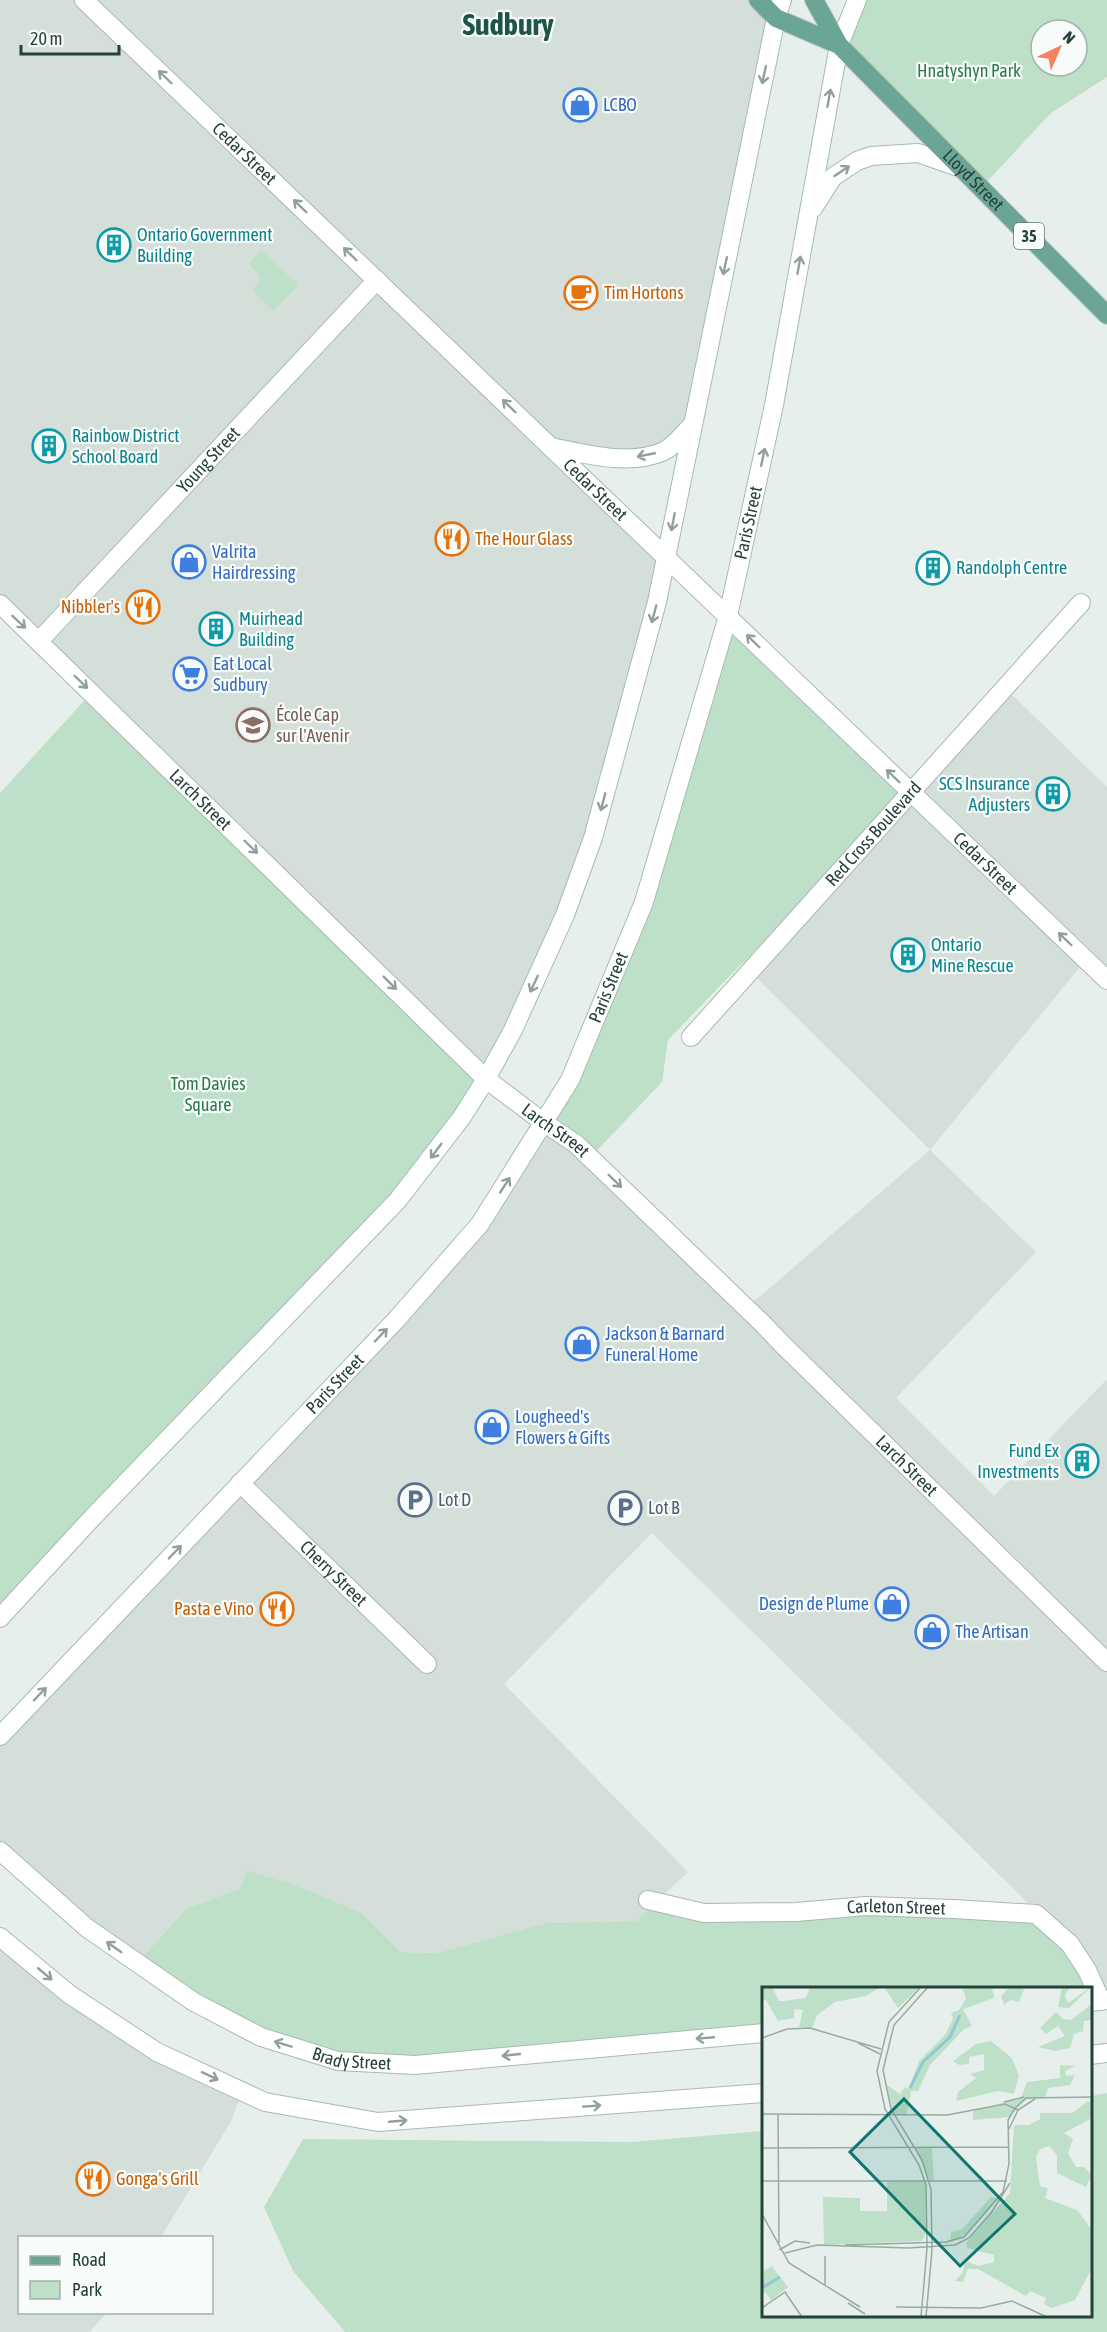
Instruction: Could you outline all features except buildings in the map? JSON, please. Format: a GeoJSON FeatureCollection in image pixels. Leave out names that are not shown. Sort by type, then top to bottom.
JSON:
{"type":"FeatureCollection","features":[{"type":"Feature","properties":{"kind":"main road","name":"Cedar Street"},"geometry":{"type":"LineString","coordinates":[[84,0],[1107,980]]}},
{"type":"Feature","properties":{"kind":"main road","name":"35"},"geometry":{"type":"LineString","coordinates":[[758,0],[776,18],[838,45]]}},
{"type":"Feature","properties":{"kind":"main road"},"geometry":{"type":"LineString","coordinates":[[0,1618],[92,1518],[398,1200],[462,1117],[513,1030],[565,915],[593,838],[657,602],[776,18],[782,0]]}},
{"type":"Feature","properties":{"kind":"main road","name":"35"},"geometry":{"type":"LineString","coordinates":[[814,0],[838,45]]}},
{"type":"Feature","properties":{"kind":"main road","name":"Paris Street"},"geometry":{"type":"LineString","coordinates":[[0,1736],[396,1320],[480,1224],[570,1080],[644,902],[728,616],[774,405],[838,45],[857,0]]}},
{"type":"Feature","properties":{"kind":"main road","name":"Lloyd Street"},"geometry":{"type":"LineString","coordinates":[[838,45],[1107,315]]}},
{"type":"Feature","properties":{"kind":"main road"},"geometry":{"type":"LineString","coordinates":[[807,217],[833,177],[857,161],[871,156],[918,153],[961,168]]}},
{"type":"Feature","properties":{"kind":"main road","name":"Young Street"},"geometry":{"type":"LineString","coordinates":[[39,641],[377,280]]}},
{"type":"Feature","properties":{"kind":"main road"},"geometry":{"type":"LineString","coordinates":[[551,447],[597,456],[641,458],[664,452],[693,424]]}},
{"type":"Feature","properties":{"kind":"main road","name":"Red Cross Boulevard"},"geometry":{"type":"LineString","coordinates":[[691,1037],[1081,603]]}},
{"type":"Feature","properties":{"kind":"main road","name":"Larch Street"},"geometry":{"type":"LineString","coordinates":[[0,604],[486,1079],[576,1144],[1107,1662]]}},
{"type":"Feature","properties":{"kind":"main road","name":"Cherry Street"},"geometry":{"type":"LineString","coordinates":[[240,1483],[427,1664]]}},
{"type":"Feature","properties":{"kind":"main road","name":"Brady Street"},"geometry":{"type":"LineString","coordinates":[[0,1851],[87,1928],[194,2002],[261,2037],[338,2061],[415,2065],[762,2033]]}},
{"type":"Feature","properties":{"kind":"main road","name":"Carleton Street"},"geometry":{"type":"LineString","coordinates":[[648,1900],[704,1913],[796,1912],[866,1906],[1036,1914],[1070,1944],[1088,1970],[1099,2001]]}},
{"type":"Feature","properties":{"kind":"main road"},"geometry":{"type":"LineString","coordinates":[[0,1937],[69,1994],[158,2052],[265,2102],[378,2122],[762,2093]]}},
{"type":"Feature","properties":{"kind":"main road"},"geometry":{"type":"LineString","coordinates":[[1092,2055],[1107,2053]]}},
{"type":"Feature","properties":{"kind":"shaded area"},"geometry":{"type":"Polygon","coordinates":[[[0,0],[754,0],[773,19],[690,422],[663,449],[638,454],[554,444],[665,552],[591,836],[486,1075],[0,601],[0,0]]]}},
{"type":"Feature","properties":{"kind":"shaded area"},"geometry":{"type":"Polygon","coordinates":[[[1002,685],[1107,787],[1107,984],[1084,962],[930,1150],[742,963],[907,792],[1002,685]]]}},
{"type":"Feature","properties":{"kind":"shaded area"},"geometry":{"type":"Polygon","coordinates":[[[545,1125],[744,1310],[930,1150],[1036,1252],[896,1398],[994,1496],[1107,1379],[1107,1998],[1037,1912],[652,1533],[504,1684],[688,1872],[636,1921],[545,1923],[437,1953],[401,1952],[362,1913],[240,1889],[187,1908],[139,1961],[0,1848],[0,1739],[398,1320],[545,1125]]]}},
{"type":"Feature","properties":{"kind":"shaded area"},"geometry":{"type":"Polygon","coordinates":[[[0,1940],[68,1996],[242,2094],[230,2123],[162,2236],[18,2236],[18,2314],[106,2314],[89,2332],[0,2332],[0,1940]]]}},
{"type":"Feature","properties":{"kind":"green space","name":"Hnatyshyn Park"},"geometry":{"type":"Polygon","coordinates":[[[861,0],[1107,0],[1107,77],[1051,113],[983,186],[842,45],[861,0]]]}},
{"type":"Feature","properties":{"kind":"green space"},"geometry":{"type":"Polygon","coordinates":[[[261,250],[299,285],[273,311],[253,291],[260,280],[257,272],[249,264],[261,250]]]}},
{"type":"Feature","properties":{"kind":"green space"},"geometry":{"type":"Polygon","coordinates":[[[728,620],[907,792],[668,1040],[662,1082],[589,1159],[545,1125],[619,971],[728,620]]]}},
{"type":"Feature","properties":{"kind":"green space","name":"Tom Davies Square"},"geometry":{"type":"Polygon","coordinates":[[[93,691],[486,1075],[395,1198],[0,1614],[0,793],[93,691]]]}},
{"type":"Feature","properties":{"kind":"green space"},"geometry":{"type":"Polygon","coordinates":[[[247,1871],[292,1884],[362,1913],[401,1952],[437,1953],[545,1923],[636,1921],[658,1900],[706,1911],[1037,1912],[1089,1987],[762,1987],[762,2031],[415,2062],[339,2059],[262,2035],[139,1961],[187,1908],[240,1889],[247,1871]]]}},
{"type":"Feature","properties":{"kind":"green space"},"geometry":{"type":"Polygon","coordinates":[[[1107,2093],[1107,2332],[345,2332],[293,2271],[264,2207],[303,2139],[632,2142],[762,2131],[762,2317],[1092,2317],[1092,2096],[1107,2093]]]}},
{"type":"Feature","properties":{"kind":"place","name":"LCBO"},"geometry":{"type":"Point","coordinates":[580,105]}},
{"type":"Feature","properties":{"kind":"place","name":"Ontario Government Building"},"geometry":{"type":"Point","coordinates":[114,245]}},
{"type":"Feature","properties":{"kind":"place","name":"Tim Hortons"},"geometry":{"type":"Point","coordinates":[581,293]}},
{"type":"Feature","properties":{"kind":"place","name":"Rainbow District School Board"},"geometry":{"type":"Point","coordinates":[49,446]}},
{"type":"Feature","properties":{"kind":"place","name":"The Hour Glass"},"geometry":{"type":"Point","coordinates":[452,539]}},
{"type":"Feature","properties":{"kind":"place","name":"Valrita Hairdressing"},"geometry":{"type":"Point","coordinates":[189,562]}},
{"type":"Feature","properties":{"kind":"place","name":"Randolph Centre"},"geometry":{"type":"Point","coordinates":[933,568]}},
{"type":"Feature","properties":{"kind":"place","name":"Nibbler's"},"geometry":{"type":"Point","coordinates":[143,607]}},
{"type":"Feature","properties":{"kind":"place","name":"Muirhead Building"},"geometry":{"type":"Point","coordinates":[216,629]}},
{"type":"Feature","properties":{"kind":"place","name":"Eat Local Sudbury"},"geometry":{"type":"Point","coordinates":[190,674]}},
{"type":"Feature","properties":{"kind":"place","name":"École Cap sur l'Avenir"},"geometry":{"type":"Point","coordinates":[253,725]}},
{"type":"Feature","properties":{"kind":"place","name":"SCS Insurance Adjusters"},"geometry":{"type":"Point","coordinates":[1053,794]}},
{"type":"Feature","properties":{"kind":"place","name":"Ontario Mine Rescue"},"geometry":{"type":"Point","coordinates":[908,955]}},
{"type":"Feature","properties":{"kind":"place","name":"Jackson & Barnard Funeral Home"},"geometry":{"type":"Point","coordinates":[582,1344]}},
{"type":"Feature","properties":{"kind":"place","name":"Lougheed's Flowers & Gifts"},"geometry":{"type":"Point","coordinates":[492,1427]}},
{"type":"Feature","properties":{"kind":"place","name":"Fund Ex Investments"},"geometry":{"type":"Point","coordinates":[1082,1461]}},
{"type":"Feature","properties":{"kind":"place","name":"Lot D"},"geometry":{"type":"Point","coordinates":[415,1500]}},
{"type":"Feature","properties":{"kind":"place","name":"Lot B"},"geometry":{"type":"Point","coordinates":[625,1508]}},
{"type":"Feature","properties":{"kind":"place","name":"Design de Plume"},"geometry":{"type":"Point","coordinates":[892,1604]}},
{"type":"Feature","properties":{"kind":"place","name":"Pasta e Vino"},"geometry":{"type":"Point","coordinates":[277,1609]}},
{"type":"Feature","properties":{"kind":"place","name":"The Artisan"},"geometry":{"type":"Point","coordinates":[932,1632]}},
{"type":"Feature","properties":{"kind":"place","name":"Gonga's Grill"},"geometry":{"type":"Point","coordinates":[93,2179]}},
{"type":"Feature","properties":{"kind":"district","name":"Sudbury"},"geometry":{"type":"Point","coordinates":[508,25]}}]}
